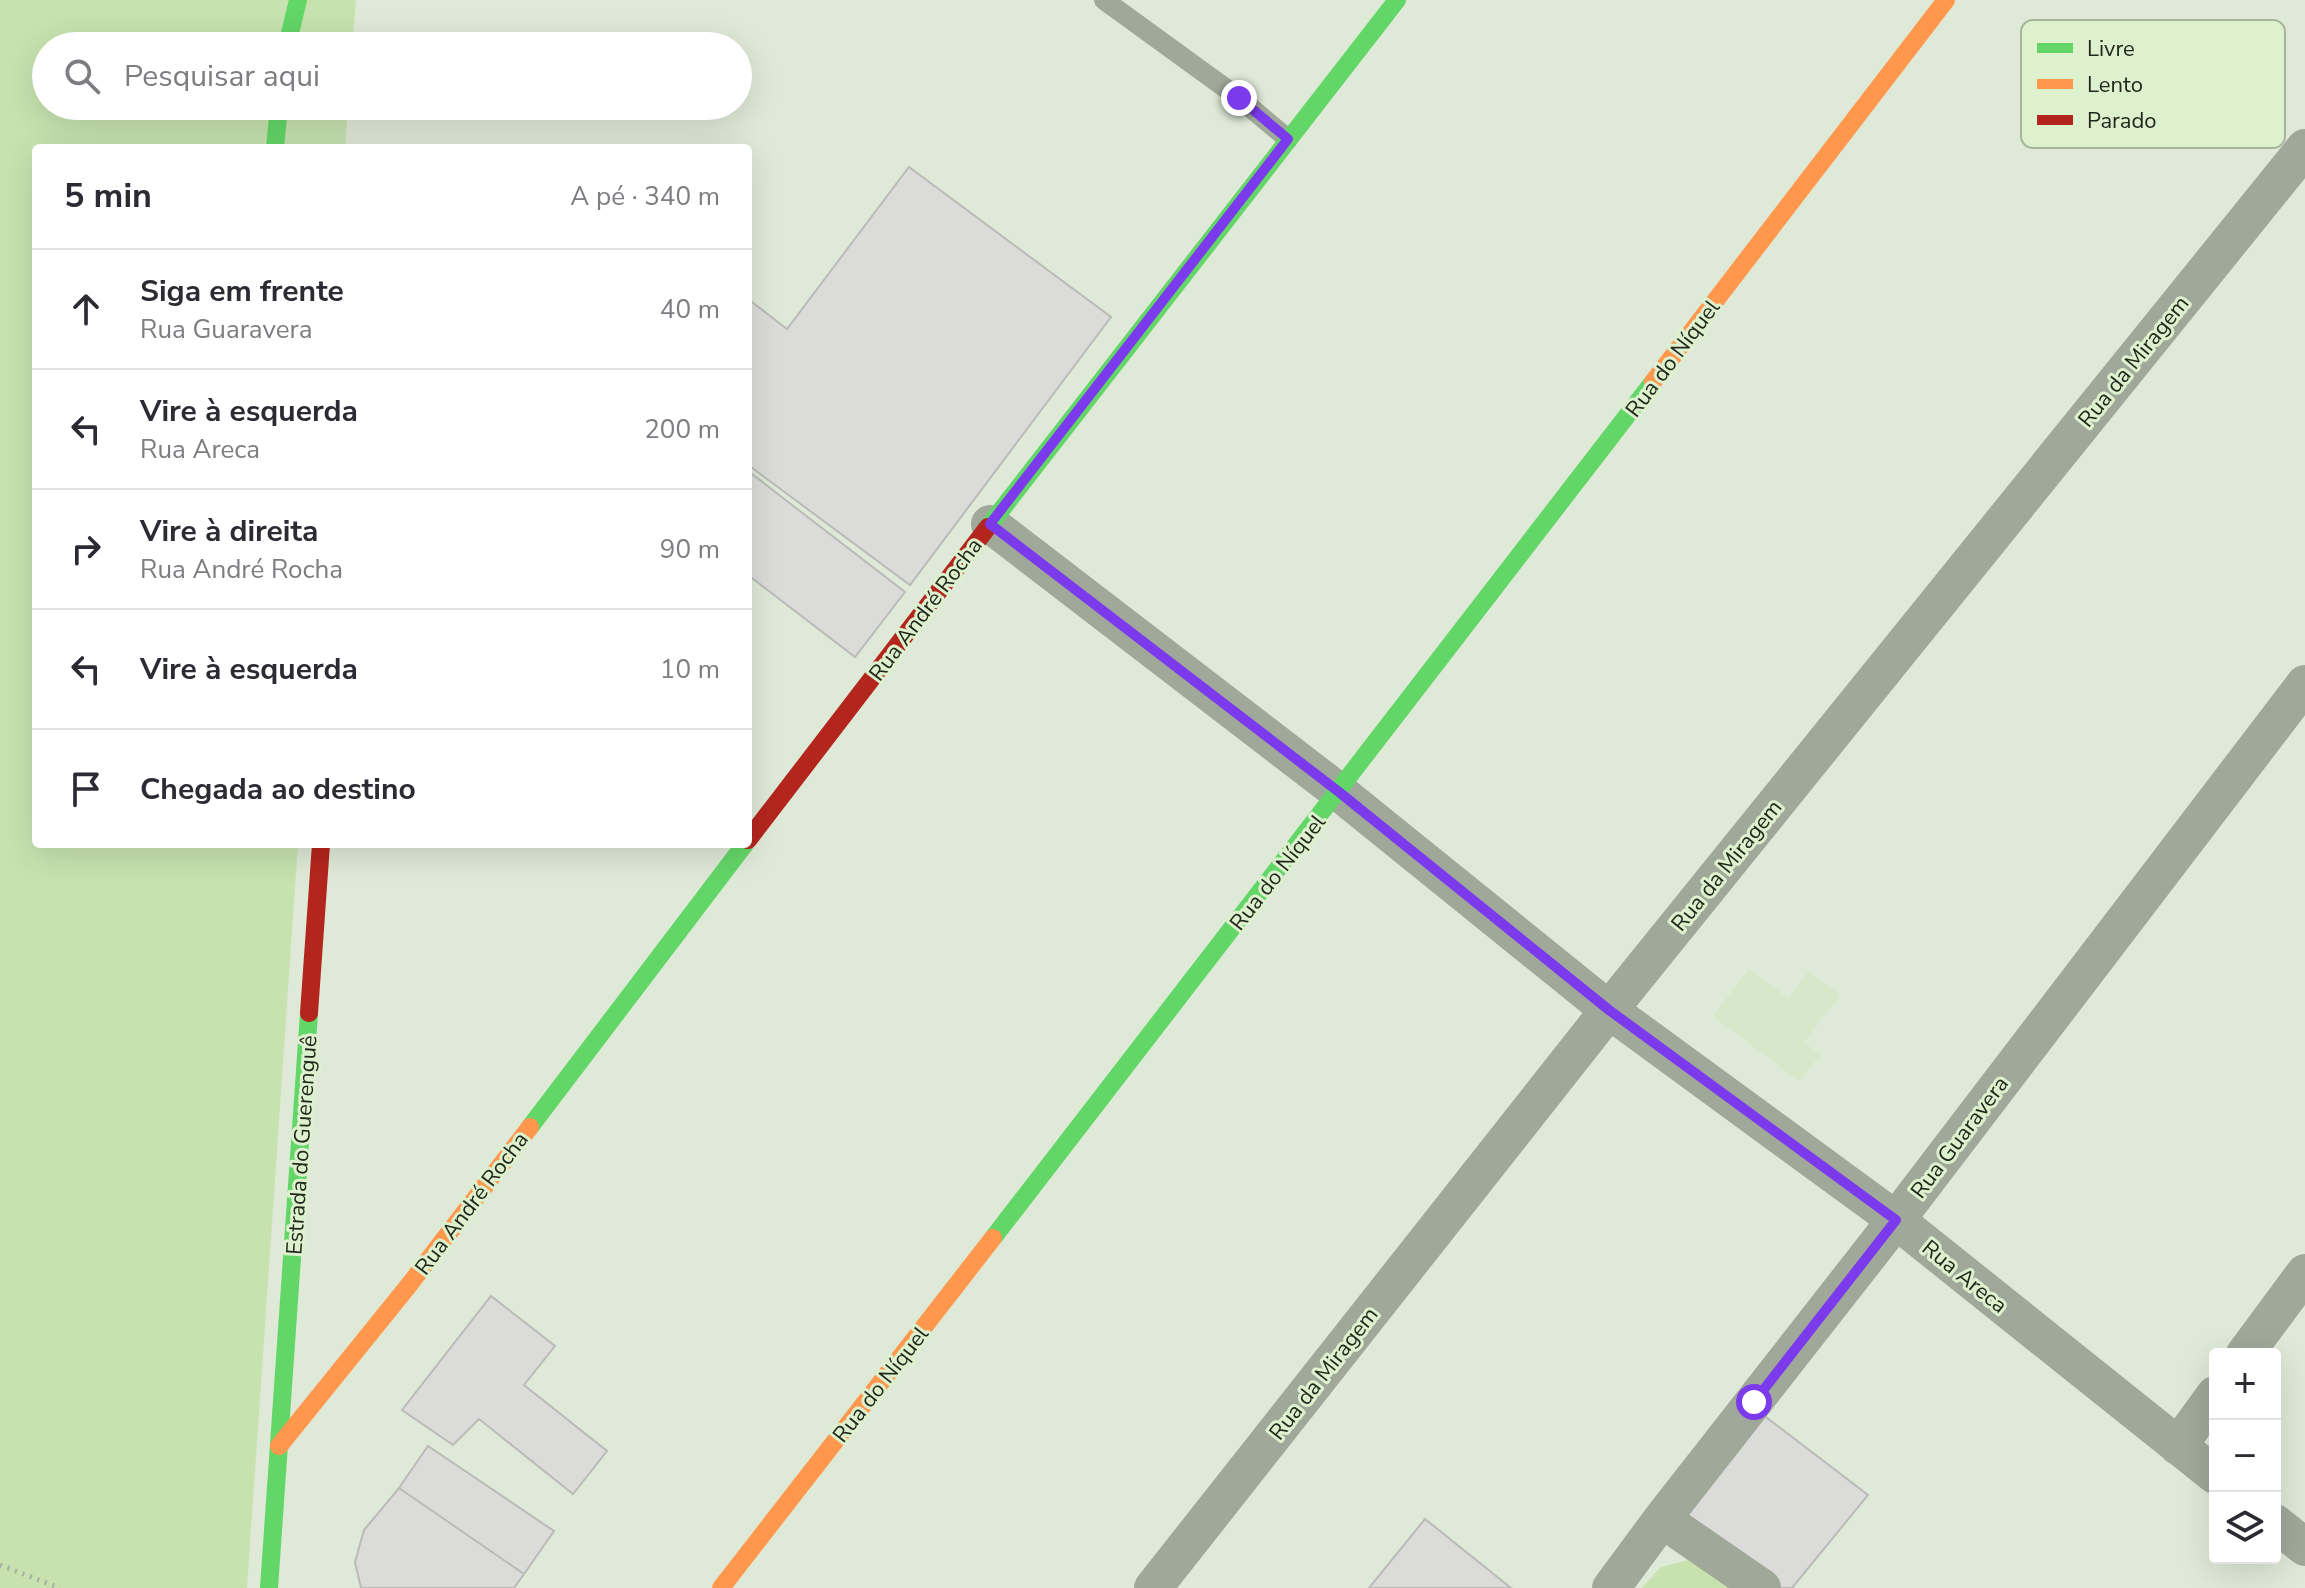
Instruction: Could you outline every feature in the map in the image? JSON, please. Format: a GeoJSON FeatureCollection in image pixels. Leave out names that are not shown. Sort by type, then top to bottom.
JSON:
{"type":"FeatureCollection","features":[{"type":"Feature","properties":{"kind":"main road"},"geometry":{"type":"LineString","coordinates":[[289,32],[298,0]]}},
{"type":"Feature","properties":{"kind":"main road","name":"Rua André Rocha"},"geometry":{"type":"LineString","coordinates":[[752,835],[1397,0]]}},
{"type":"Feature","properties":{"kind":"main road","name":"Rua do Níquel"},"geometry":{"type":"LineString","coordinates":[[721,1588],[1339,792],[1946,0]]}},
{"type":"Feature","properties":{"kind":"main road"},"geometry":{"type":"LineString","coordinates":[[275,144],[278,120]]}},
{"type":"Feature","properties":{"kind":"main road","name":"Estrada do Guerenguê"},"geometry":{"type":"LineString","coordinates":[[279,1446],[321,848]]}},
{"type":"Feature","properties":{"kind":"main road","name":"Rua André Rocha"},"geometry":{"type":"LineString","coordinates":[[279,1446],[409,1285],[742,848]]}},
{"type":"Feature","properties":{"kind":"main road"},"geometry":{"type":"LineString","coordinates":[[279,1446],[270,1580],[282,1588]]}},
{"type":"Feature","properties":{"kind":"street","name":"Rua da Miragem"},"geometry":{"type":"LineString","coordinates":[[1153,1588],[1609,1010],[2305,148]]}},
{"type":"Feature","properties":{"kind":"street","name":"Rua Areca"},"geometry":{"type":"LineString","coordinates":[[990,524],[1339,792],[1609,1010],[1896,1220],[2209,1470]]}},
{"type":"Feature","properties":{"kind":"street","name":"Rua Guaravera"},"geometry":{"type":"LineString","coordinates":[[1611,1588],[2305,684]]}},
{"type":"Feature","properties":{"kind":"street"},"geometry":{"type":"LineString","coordinates":[[2249,1348],[2305,1273]]}},
{"type":"Feature","properties":{"kind":"street"},"geometry":{"type":"LineString","coordinates":[[2178,1446],[2209,1403]]}},
{"type":"Feature","properties":{"kind":"street"},"geometry":{"type":"LineString","coordinates":[[1662,1519],[1762,1588]]}},
{"type":"Feature","properties":{"kind":"street"},"geometry":{"type":"LineString","coordinates":[[2281,1528],[2305,1547]]}},
{"type":"Feature","properties":{"kind":"lane"},"geometry":{"type":"LineString","coordinates":[[1104,0],[1239,98],[1288,139]]}},
{"type":"Feature","properties":{"kind":"path"},"geometry":{"type":"LineString","coordinates":[[0,1565],[60,1588]]}},
{"type":"Feature","properties":{"kind":"shaded area"},"geometry":{"type":"Polygon","coordinates":[[[1749,969],[1788,998],[1809,971],[1840,995],[1804,1042],[1820,1055],[1799,1081],[1713,1016],[1749,969]]]}},
{"type":"Feature","properties":{"kind":"green space"},"geometry":{"type":"Polygon","coordinates":[[[0,0],[356,0],[353,32],[32,32],[32,120],[347,120],[345,144],[32,144],[32,848],[298,848],[247,1588],[0,1588],[0,0]]]}},
{"type":"Feature","properties":{"kind":"green space"},"geometry":{"type":"Polygon","coordinates":[[[1693,1559],[1748,1588],[1642,1588],[1661,1567],[1693,1559]]]}},
{"type":"Feature","properties":{"kind":"building"},"geometry":{"type":"Polygon","coordinates":[[[909,167],[1111,317],[910,585],[752,468],[752,302],[787,329],[909,167]]]}},
{"type":"Feature","properties":{"kind":"building"},"geometry":{"type":"Polygon","coordinates":[[[752,474],[905,592],[855,657],[752,578],[752,474]]]}},
{"type":"Feature","properties":{"kind":"building"},"geometry":{"type":"Polygon","coordinates":[[[491,1296],[555,1346],[524,1385],[607,1451],[573,1494],[479,1419],[453,1445],[402,1410],[491,1296]]]}},
{"type":"Feature","properties":{"kind":"building"},"geometry":{"type":"Polygon","coordinates":[[[1754,1408],[1868,1495],[1792,1588],[1765,1588],[1669,1514],[1754,1408]]]}},
{"type":"Feature","properties":{"kind":"building"},"geometry":{"type":"Polygon","coordinates":[[[428,1446],[554,1531],[524,1574],[399,1488],[428,1446]]]}},
{"type":"Feature","properties":{"kind":"building"},"geometry":{"type":"Polygon","coordinates":[[[399,1488],[524,1574],[514,1588],[361,1588],[355,1562],[364,1530],[399,1488]]]}},
{"type":"Feature","properties":{"kind":"building"},"geometry":{"type":"Polygon","coordinates":[[[1425,1519],[1511,1588],[1369,1588],[1425,1519]]]}},
{"type":"Feature","properties":{"kind":"traffic: fast"},"geometry":{"type":"LineString","coordinates":[[290,32],[298,0]]}},
{"type":"Feature","properties":{"kind":"traffic: fast"},"geometry":{"type":"LineString","coordinates":[[988,527],[1397,0]]}},
{"type":"Feature","properties":{"kind":"traffic: fast"},"geometry":{"type":"LineString","coordinates":[[275,144],[278,120]]}},
{"type":"Feature","properties":{"kind":"traffic: fast"},"geometry":{"type":"LineString","coordinates":[[993,1238],[1653,382]]}},
{"type":"Feature","properties":{"kind":"traffic: fast"},"geometry":{"type":"LineString","coordinates":[[530,1127],[742,848]]}},
{"type":"Feature","properties":{"kind":"traffic: fast"},"geometry":{"type":"LineString","coordinates":[[269,1588],[309,1013]]}},
{"type":"Feature","properties":{"kind":"traffic: slow"},"geometry":{"type":"LineString","coordinates":[[1653,382],[1946,0]]}},
{"type":"Feature","properties":{"kind":"traffic: slow"},"geometry":{"type":"LineString","coordinates":[[279,1446],[409,1285],[530,1127]]}},
{"type":"Feature","properties":{"kind":"traffic: slow"},"geometry":{"type":"LineString","coordinates":[[721,1588],[993,1238]]}},
{"type":"Feature","properties":{"kind":"traffic: jam"},"geometry":{"type":"LineString","coordinates":[[752,835],[988,527]]}},
{"type":"Feature","properties":{"kind":"traffic: jam"},"geometry":{"type":"LineString","coordinates":[[309,1013],[321,848]]}},
{"type":"Feature","properties":{"kind":"route"},"geometry":{"type":"LineString","coordinates":[[1239,98],[1288,139],[990,524],[1339,792],[1609,1010],[1896,1220],[1754,1402]]}}]}
